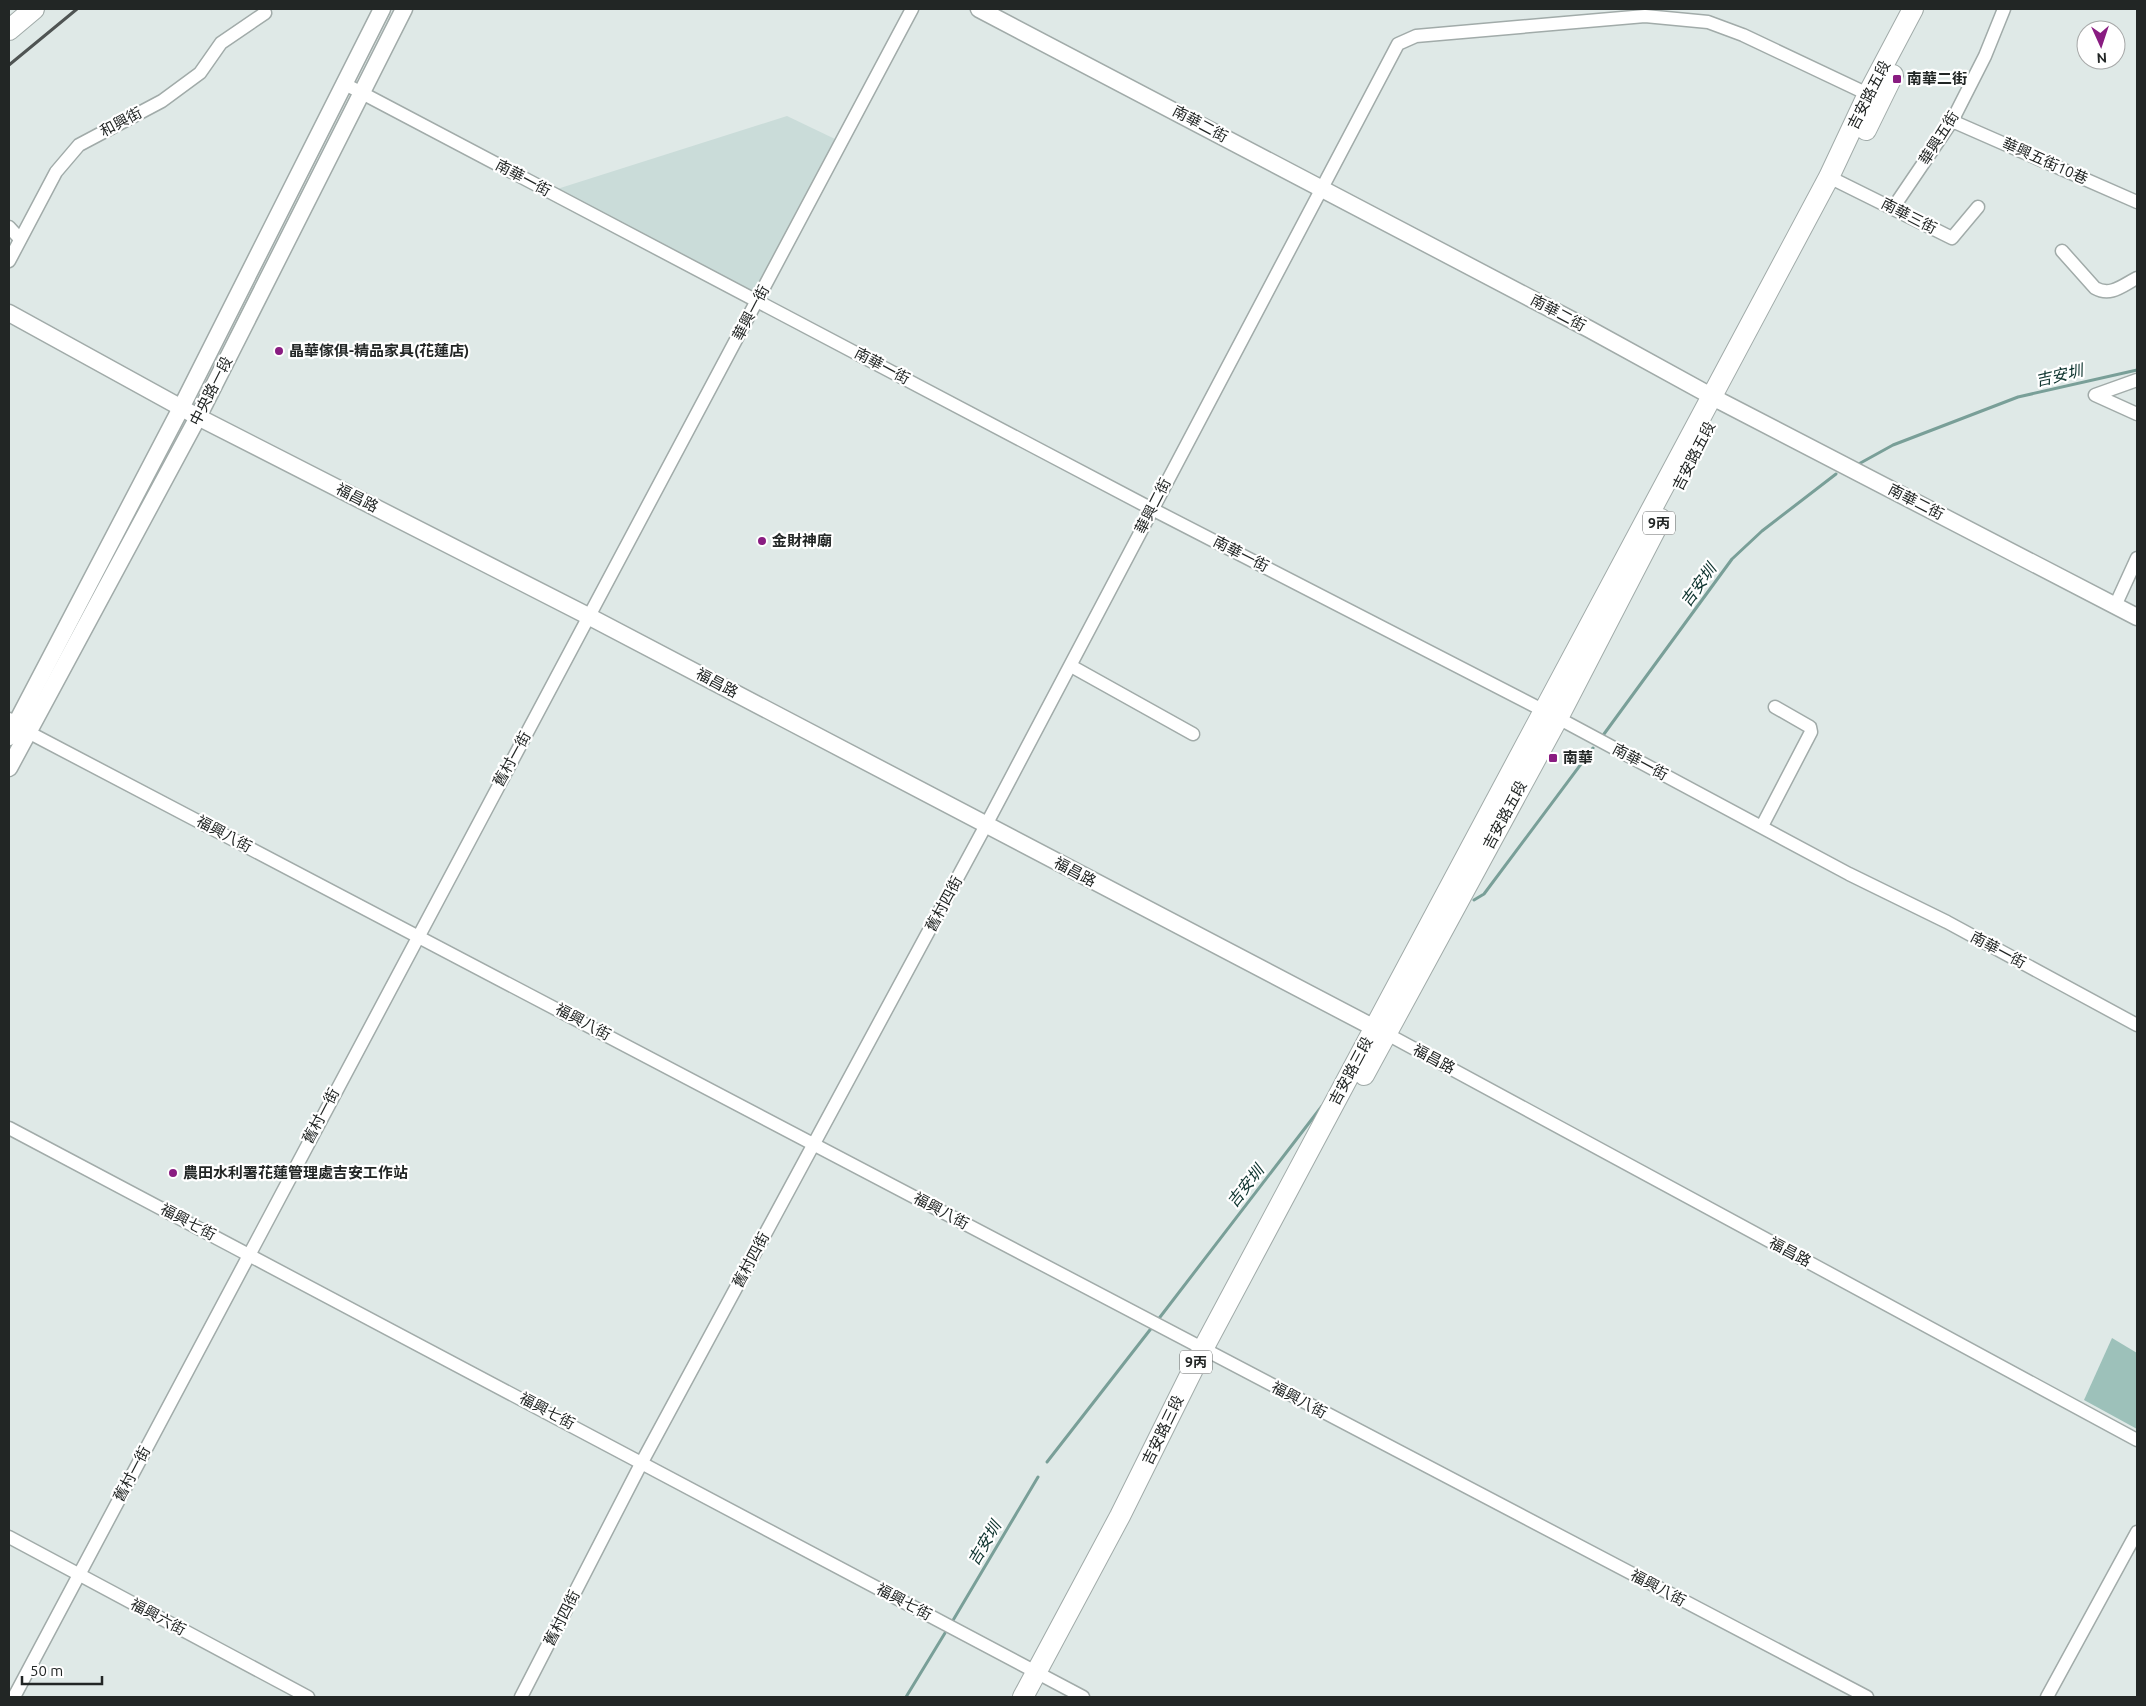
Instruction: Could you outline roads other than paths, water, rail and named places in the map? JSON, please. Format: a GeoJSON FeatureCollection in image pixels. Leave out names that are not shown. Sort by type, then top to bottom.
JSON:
{"type":"FeatureCollection","features":[{"type":"Feature","properties":{"kind":"main road"},"geometry":{"type":"LineString","coordinates":[[9,30],[34,9]]}},
{"type":"Feature","properties":{"kind":"main road","name":"吉安路五段"},"geometry":{"type":"LineString","coordinates":[[1380,1032],[1835,180],[1913,9]]}},
{"type":"Feature","properties":{"kind":"main road","name":"吉安路五段"},"geometry":{"type":"LineString","coordinates":[[1874,97],[1926,9]]}},
{"type":"Feature","properties":{"kind":"main road","name":"吉安路三段"},"geometry":{"type":"LineString","coordinates":[[1023,1697],[1041,1675],[1120,1516],[1380,1032]]}},
{"type":"Feature","properties":{"kind":"main road","name":"吉安路三段"},"geometry":{"type":"LineString","coordinates":[[1037,1697],[1041,1675]]}},
{"type":"Feature","properties":{"kind":"street","name":"中央路一段"},"geometry":{"type":"LineString","coordinates":[[9,768],[16,728],[181,408],[382,9]]}},
{"type":"Feature","properties":{"kind":"street","name":"中央路一段"},"geometry":{"type":"LineString","coordinates":[[16,728],[198,417],[360,92],[404,9]]}},
{"type":"Feature","properties":{"kind":"street","name":"華興一街"},"geometry":{"type":"LineString","coordinates":[[590,617],[912,9]]}},
{"type":"Feature","properties":{"kind":"street","name":"南華二街"},"geometry":{"type":"LineString","coordinates":[[979,9],[1320,187],[1717,399],[2137,617]]}},
{"type":"Feature","properties":{"kind":"street","name":"華興五街"},"geometry":{"type":"LineString","coordinates":[[1893,208],[1952,121],[1984,56],[2004,9]]}},
{"type":"Feature","properties":{"kind":"street","name":"和興街"},"geometry":{"type":"LineString","coordinates":[[9,261],[56,172],[78,145],[162,101],[200,72],[221,43],[266,13]]}},
{"type":"Feature","properties":{"kind":"street","name":"華興二街"},"geometry":{"type":"LineString","coordinates":[[986,826],[1320,187],[1398,44],[1416,36],[1645,16],[1708,22],[1743,35],[1874,97]]}},
{"type":"Feature","properties":{"kind":"street","name":"南華一街"},"geometry":{"type":"LineString","coordinates":[[344,83],[1152,509],[1762,826],[1849,874],[1947,922],[2137,1025]]}},
{"type":"Feature","properties":{"kind":"street","name":"華興五街10巷"},"geometry":{"type":"LineString","coordinates":[[1952,121],[2137,202]]}},
{"type":"Feature","properties":{"kind":"street","name":"南華三街"},"geometry":{"type":"LineString","coordinates":[[1835,180],[1952,238],[1978,207]]}},
{"type":"Feature","properties":{"kind":"street"},"geometry":{"type":"LineString","coordinates":[[9,227],[20,239]]}},
{"type":"Feature","properties":{"kind":"street"},"geometry":{"type":"LineString","coordinates":[[2062,251],[2095,288],[2102,292],[2108,293],[2137,278]]}},
{"type":"Feature","properties":{"kind":"street","name":"福昌路"},"geometry":{"type":"LineString","coordinates":[[9,313],[198,417],[590,617],[1380,1032],[2137,1440]]}},
{"type":"Feature","properties":{"kind":"street"},"geometry":{"type":"LineString","coordinates":[[2137,380],[2095,395],[2137,414]]}},
{"type":"Feature","properties":{"kind":"street"},"geometry":{"type":"LineString","coordinates":[[2115,606],[2137,558]]}},
{"type":"Feature","properties":{"kind":"street","name":"舊村一街"},"geometry":{"type":"LineString","coordinates":[[14,1697],[418,935],[590,617]]}},
{"type":"Feature","properties":{"kind":"street"},"geometry":{"type":"LineString","coordinates":[[1071,666],[1192,734]]}},
{"type":"Feature","properties":{"kind":"street"},"geometry":{"type":"LineString","coordinates":[[1762,826],[1811,732],[1810,727],[1775,707]]}},
{"type":"Feature","properties":{"kind":"street","name":"福興八街"},"geometry":{"type":"LineString","coordinates":[[16,728],[418,935],[1867,1697]]}},
{"type":"Feature","properties":{"kind":"street","name":"舊村四街"},"geometry":{"type":"LineString","coordinates":[[521,1697],[642,1462],[986,826]]}},
{"type":"Feature","properties":{"kind":"street","name":"福興七街"},"geometry":{"type":"LineString","coordinates":[[9,1128],[1083,1697]]}},
{"type":"Feature","properties":{"kind":"street"},"geometry":{"type":"LineString","coordinates":[[2047,1697],[2137,1532]]}},
{"type":"Feature","properties":{"kind":"street","name":"福興六街"},"geometry":{"type":"LineString","coordinates":[[9,1537],[308,1697]]}},
{"type":"Feature","properties":{"kind":"waterway","name":"吉安圳"},"geometry":{"type":"LineString","coordinates":[[1855,466],[1893,445],[2018,397],[2137,370]]}},
{"type":"Feature","properties":{"kind":"waterway","name":"吉安圳"},"geometry":{"type":"LineString","coordinates":[[1604,734],[1732,559],[1762,531],[1836,474]]}},
{"type":"Feature","properties":{"kind":"waterway","name":"吉安圳"},"geometry":{"type":"LineString","coordinates":[[1474,900],[1484,894],[1593,748]]}},
{"type":"Feature","properties":{"kind":"waterway","name":"吉安圳"},"geometry":{"type":"LineString","coordinates":[[1157,1321],[1322,1106]]}},
{"type":"Feature","properties":{"kind":"waterway","name":"吉安圳"},"geometry":{"type":"LineString","coordinates":[[1047,1462],[1153,1326]]}},
{"type":"Feature","properties":{"kind":"waterway","name":"吉安圳"},"geometry":{"type":"LineString","coordinates":[[952,1622],[1038,1477]]}},
{"type":"Feature","properties":{"kind":"waterway","name":"吉安圳"},"geometry":{"type":"LineString","coordinates":[[906,1697],[945,1633]]}},
{"type":"Feature","properties":{"kind":"railway"},"geometry":{"type":"LineString","coordinates":[[9,65],[77,9]]}},
{"type":"Feature","properties":{"kind":"place","name":"南華二街"},"geometry":{"type":"Point","coordinates":[1897,79]}},
{"type":"Feature","properties":{"kind":"place","name":"晶華傢俱-精品家具(花蓮店)"},"geometry":{"type":"Point","coordinates":[279,351]}},
{"type":"Feature","properties":{"kind":"place","name":"金財神廟"},"geometry":{"type":"Point","coordinates":[762,541]}},
{"type":"Feature","properties":{"kind":"place","name":"南華"},"geometry":{"type":"Point","coordinates":[1553,758]}},
{"type":"Feature","properties":{"kind":"place","name":"農田水利署花蓮管理處吉安工作站"},"geometry":{"type":"Point","coordinates":[173,1173]}}]}
